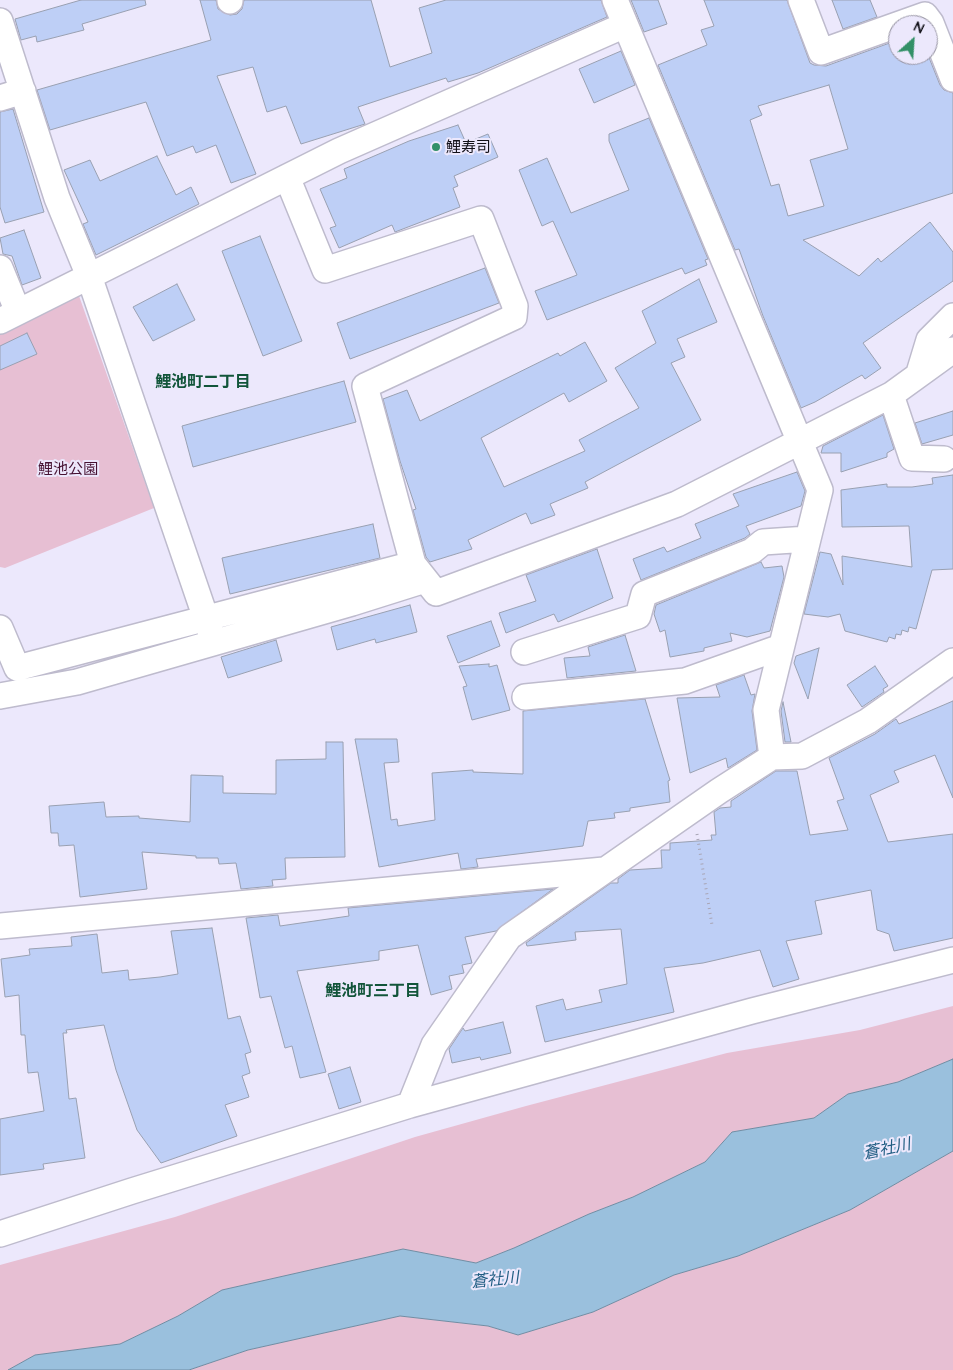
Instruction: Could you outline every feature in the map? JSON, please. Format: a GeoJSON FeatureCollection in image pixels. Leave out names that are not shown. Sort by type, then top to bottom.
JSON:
{"type":"FeatureCollection","features":[{"type":"Feature","properties":{"kind":"street"},"geometry":{"type":"LineString","coordinates":[[615,0],[820,490],[766,710],[772,758]]}},
{"type":"Feature","properties":{"kind":"street"},"geometry":{"type":"LineString","coordinates":[[801,0],[821,52],[925,15],[931,23],[953,79]]}},
{"type":"Feature","properties":{"kind":"street"},"geometry":{"type":"LineString","coordinates":[[0,21],[11,94],[89,276],[210,631]]}},
{"type":"Feature","properties":{"kind":"street"},"geometry":{"type":"LineString","coordinates":[[0,268],[9,316],[339,151],[624,25]]}},
{"type":"Feature","properties":{"kind":"street"},"geometry":{"type":"LineString","coordinates":[[287,177],[325,270],[482,220],[515,306],[514,317],[365,386],[419,572],[436,594],[677,504],[891,395],[953,350]]}},
{"type":"Feature","properties":{"kind":"street"},"geometry":{"type":"LineString","coordinates":[[919,374],[929,340],[953,316]]}},
{"type":"Feature","properties":{"kind":"street"},"geometry":{"type":"LineString","coordinates":[[891,395],[912,458],[944,459]]}},
{"type":"Feature","properties":{"kind":"street"},"geometry":{"type":"LineString","coordinates":[[524,652],[638,616],[644,594],[752,550],[763,542],[808,539]]}},
{"type":"Feature","properties":{"kind":"street"},"geometry":{"type":"LineString","coordinates":[[0,628],[17,668],[210,631],[419,572]]}},
{"type":"Feature","properties":{"kind":"street"},"geometry":{"type":"LineString","coordinates":[[0,696],[77,682],[210,631]]}},
{"type":"Feature","properties":{"kind":"street"},"geometry":{"type":"LineString","coordinates":[[525,696],[684,681],[781,647]]}},
{"type":"Feature","properties":{"kind":"street"},"geometry":{"type":"LineString","coordinates":[[410,1105],[434,1045],[509,936],[693,809],[772,758],[802,756],[868,721],[953,661]]}},
{"type":"Feature","properties":{"kind":"street"},"geometry":{"type":"LineString","coordinates":[[0,926],[606,869]]}},
{"type":"Feature","properties":{"kind":"street"},"geometry":{"type":"LineString","coordinates":[[0,1234],[410,1105],[752,1011],[953,960]]}},
{"type":"Feature","properties":{"kind":"path"},"geometry":{"type":"LineString","coordinates":[[693,809],[712,924]]}},
{"type":"Feature","properties":{"kind":"green space","name":"鯉池公園"},"geometry":{"type":"Polygon","coordinates":[[[78,293],[154,508],[5,568],[0,567],[0,332],[78,293]]]}},
{"type":"Feature","properties":{"kind":"green space"},"geometry":{"type":"Polygon","coordinates":[[[953,1006],[953,1059],[898,1082],[848,1094],[814,1118],[732,1132],[705,1162],[633,1197],[476,1263],[403,1249],[222,1290],[178,1316],[120,1344],[35,1355],[8,1370],[0,1370],[0,1265],[175,1217],[415,1137],[526,1106],[727,1053],[860,1030],[953,1006]]]}},
{"type":"Feature","properties":{"kind":"green space"},"geometry":{"type":"Polygon","coordinates":[[[953,1151],[953,1370],[189,1370],[248,1350],[400,1316],[488,1326],[518,1335],[593,1312],[674,1275],[738,1256],[850,1210],[953,1151]]]}},
{"type":"Feature","properties":{"kind":"water","name":"蒼社川"},"geometry":{"type":"Polygon","coordinates":[[[953,1059],[953,1151],[850,1210],[738,1256],[674,1275],[593,1312],[518,1335],[488,1326],[400,1316],[248,1350],[189,1370],[8,1370],[35,1355],[120,1344],[178,1316],[222,1290],[403,1249],[476,1263],[633,1197],[705,1162],[732,1132],[814,1118],[848,1094],[898,1082],[953,1059]]]}},
{"type":"Feature","properties":{"kind":"building"},"geometry":{"type":"Polygon","coordinates":[[[81,0],[145,0],[146,5],[82,24],[84,30],[37,42],[36,36],[21,40],[15,19],[81,0]]]}},
{"type":"Feature","properties":{"kind":"building"},"geometry":{"type":"Polygon","coordinates":[[[200,0],[216,0],[218,9],[230,15],[237,14],[242,9],[244,0],[371,0],[390,67],[432,53],[419,8],[446,0],[601,0],[607,17],[478,73],[448,82],[446,78],[358,107],[365,124],[301,144],[286,106],[267,112],[253,67],[217,76],[256,174],[231,183],[216,145],[196,153],[193,146],[167,156],[146,102],[50,130],[37,90],[211,40],[200,0]]]}},
{"type":"Feature","properties":{"kind":"building"},"geometry":{"type":"Polygon","coordinates":[[[631,0],[658,0],[667,24],[644,32],[631,0]]]}},
{"type":"Feature","properties":{"kind":"building"},"geometry":{"type":"Polygon","coordinates":[[[704,0],[787,0],[810,63],[826,66],[888,44],[888,65],[932,65],[940,85],[944,90],[953,93],[953,193],[803,240],[859,276],[878,258],[881,262],[930,222],[953,252],[953,281],[863,343],[881,368],[865,379],[862,375],[801,408],[763,316],[739,249],[735,250],[658,65],[707,45],[701,30],[714,26],[704,0]],[[829,85],[758,106],[762,115],[750,120],[771,186],[779,184],[788,216],[824,206],[810,160],[848,149],[829,85]]]}},
{"type":"Feature","properties":{"kind":"building"},"geometry":{"type":"Polygon","coordinates":[[[832,0],[870,0],[877,17],[843,29],[832,0]]]}},
{"type":"Feature","properties":{"kind":"building"},"geometry":{"type":"Polygon","coordinates":[[[621,51],[635,85],[594,103],[579,69],[621,51]]]}},
{"type":"Feature","properties":{"kind":"building"},"geometry":{"type":"Polygon","coordinates":[[[13,109],[44,212],[5,223],[0,207],[0,112],[13,109]]]}},
{"type":"Feature","properties":{"kind":"building"},"geometry":{"type":"Polygon","coordinates":[[[649,118],[708,259],[705,260],[707,265],[685,274],[682,268],[547,320],[535,291],[577,275],[553,221],[542,226],[519,170],[547,158],[571,213],[629,190],[609,141],[609,134],[649,118]]]}},
{"type":"Feature","properties":{"kind":"building"},"geometry":{"type":"Polygon","coordinates":[[[458,125],[466,143],[488,134],[498,157],[454,176],[458,186],[453,188],[460,207],[395,232],[392,225],[339,248],[330,228],[336,226],[320,189],[347,178],[344,169],[409,141],[458,125]]]}},
{"type":"Feature","properties":{"kind":"building"},"geometry":{"type":"Polygon","coordinates":[[[157,156],[176,195],[191,187],[199,204],[96,255],[83,224],[88,222],[64,170],[90,160],[100,181],[157,156]]]}},
{"type":"Feature","properties":{"kind":"building"},"geometry":{"type":"Polygon","coordinates":[[[24,230],[41,278],[22,285],[12,256],[3,254],[0,238],[24,230]]]}},
{"type":"Feature","properties":{"kind":"building"},"geometry":{"type":"Polygon","coordinates":[[[260,236],[302,341],[263,356],[222,251],[260,236]]]}},
{"type":"Feature","properties":{"kind":"building"},"geometry":{"type":"Polygon","coordinates":[[[485,268],[499,303],[350,359],[337,323],[485,268]]]}},
{"type":"Feature","properties":{"kind":"building"},"geometry":{"type":"Polygon","coordinates":[[[699,279],[717,322],[677,339],[685,357],[671,363],[701,420],[585,482],[588,488],[550,504],[555,515],[531,524],[526,513],[468,540],[472,549],[430,562],[426,557],[413,510],[416,509],[400,461],[383,399],[407,390],[420,421],[558,353],[560,356],[585,342],[607,381],[569,402],[564,393],[481,438],[504,487],[585,451],[579,440],[639,408],[615,368],[656,343],[642,311],[699,279]]]}},
{"type":"Feature","properties":{"kind":"building"},"geometry":{"type":"Polygon","coordinates":[[[177,284],[195,320],[153,341],[133,307],[177,284]]]}},
{"type":"Feature","properties":{"kind":"building"},"geometry":{"type":"Polygon","coordinates":[[[27,333],[37,354],[0,370],[0,346],[27,333]]]}},
{"type":"Feature","properties":{"kind":"building"},"geometry":{"type":"Polygon","coordinates":[[[344,381],[356,422],[193,467],[182,426],[344,381]]]}},
{"type":"Feature","properties":{"kind":"building"},"geometry":{"type":"Polygon","coordinates":[[[953,411],[953,435],[922,444],[915,423],[953,411]]]}},
{"type":"Feature","properties":{"kind":"building"},"geometry":{"type":"Polygon","coordinates":[[[883,415],[894,449],[887,453],[887,457],[841,472],[841,453],[821,453],[823,446],[883,415]]]}},
{"type":"Feature","properties":{"kind":"building"},"geometry":{"type":"Polygon","coordinates":[[[797,472],[805,491],[801,506],[746,526],[750,534],[745,538],[641,580],[633,559],[664,547],[667,552],[701,538],[695,524],[739,506],[733,494],[797,472]]]}},
{"type":"Feature","properties":{"kind":"building"},"geometry":{"type":"Polygon","coordinates":[[[953,475],[953,569],[932,570],[916,629],[909,627],[908,632],[902,630],[901,635],[896,634],[895,639],[889,637],[887,642],[845,631],[840,614],[828,617],[804,614],[820,552],[831,554],[843,585],[842,556],[912,567],[909,526],[842,527],[841,490],[887,484],[887,487],[912,487],[933,484],[932,478],[953,475]]]}},
{"type":"Feature","properties":{"kind":"building"},"geometry":{"type":"Polygon","coordinates":[[[373,524],[380,558],[230,594],[222,558],[373,524]]]}},
{"type":"Feature","properties":{"kind":"building"},"geometry":{"type":"Polygon","coordinates":[[[597,549],[613,598],[558,622],[554,614],[506,633],[499,613],[536,601],[526,575],[597,549]]]}},
{"type":"Feature","properties":{"kind":"building"},"geometry":{"type":"Polygon","coordinates":[[[761,562],[764,568],[782,566],[784,577],[770,631],[747,637],[730,633],[732,641],[704,648],[704,651],[670,657],[665,630],[660,632],[654,614],[656,605],[761,562]]]}},
{"type":"Feature","properties":{"kind":"building"},"geometry":{"type":"Polygon","coordinates":[[[410,605],[417,632],[376,643],[375,639],[337,650],[331,627],[410,605]]]}},
{"type":"Feature","properties":{"kind":"building"},"geometry":{"type":"Polygon","coordinates":[[[491,621],[500,646],[458,663],[447,636],[491,621]]]}},
{"type":"Feature","properties":{"kind":"building"},"geometry":{"type":"Polygon","coordinates":[[[625,635],[636,671],[567,678],[564,658],[590,656],[588,647],[625,635]]]}},
{"type":"Feature","properties":{"kind":"building"},"geometry":{"type":"Polygon","coordinates":[[[276,640],[282,661],[228,678],[221,657],[276,640]]]}},
{"type":"Feature","properties":{"kind":"building"},"geometry":{"type":"Polygon","coordinates":[[[819,648],[808,699],[794,663],[796,656],[819,648]]]}},
{"type":"Feature","properties":{"kind":"building"},"geometry":{"type":"Polygon","coordinates":[[[489,664],[489,667],[497,665],[510,710],[472,720],[463,687],[467,686],[459,666],[489,664]]]}},
{"type":"Feature","properties":{"kind":"building"},"geometry":{"type":"Polygon","coordinates":[[[875,666],[888,686],[883,689],[884,692],[862,707],[847,685],[875,666]]]}},
{"type":"Feature","properties":{"kind":"building"},"geometry":{"type":"Polygon","coordinates":[[[744,675],[751,695],[755,694],[752,711],[757,750],[728,768],[726,758],[690,773],[677,698],[720,697],[716,685],[744,675]]]}},
{"type":"Feature","properties":{"kind":"building"},"geometry":{"type":"Polygon","coordinates":[[[645,699],[670,780],[668,781],[670,802],[630,808],[630,811],[614,813],[615,818],[588,821],[583,846],[476,859],[478,867],[461,869],[458,853],[379,867],[355,739],[397,739],[399,762],[384,763],[391,820],[397,819],[398,826],[435,820],[432,773],[473,770],[473,772],[523,774],[523,711],[645,699]]]}},
{"type":"Feature","properties":{"kind":"building"},"geometry":{"type":"Polygon","coordinates":[[[953,701],[953,798],[935,755],[894,771],[899,782],[870,795],[888,842],[953,834],[953,938],[894,951],[889,934],[877,930],[871,890],[815,901],[822,934],[786,941],[799,979],[773,987],[760,950],[703,963],[664,968],[674,1012],[545,1042],[536,1006],[563,999],[566,1010],[602,1002],[599,990],[627,984],[621,929],[575,932],[576,940],[527,946],[526,943],[611,883],[618,883],[618,879],[630,870],[662,868],[661,850],[670,850],[670,843],[712,840],[711,835],[716,835],[714,812],[720,808],[731,807],[731,801],[776,771],[797,771],[810,835],[848,830],[837,801],[844,799],[829,758],[875,734],[896,719],[899,724],[953,701]]]}},
{"type":"Feature","properties":{"kind":"building"},"geometry":{"type":"Polygon","coordinates":[[[783,702],[791,742],[785,742],[781,711],[783,702]]]}},
{"type":"Feature","properties":{"kind":"building"},"geometry":{"type":"Polygon","coordinates":[[[326,742],[343,742],[345,857],[285,858],[286,879],[272,880],[273,886],[241,889],[236,863],[219,864],[218,858],[196,858],[196,856],[142,852],[147,889],[80,897],[74,845],[59,846],[58,833],[51,833],[49,806],[104,802],[106,817],[139,816],[139,818],[190,822],[191,775],[223,776],[223,793],[276,794],[276,760],[326,759],[326,742]]]}},
{"type":"Feature","properties":{"kind":"building"},"geometry":{"type":"Polygon","coordinates":[[[553,889],[496,931],[465,937],[472,963],[462,965],[464,973],[449,976],[452,989],[431,995],[418,945],[379,951],[379,960],[297,971],[326,1072],[300,1078],[292,1046],[285,1048],[271,996],[260,998],[246,918],[278,915],[280,926],[349,916],[348,908],[553,889]]]}},
{"type":"Feature","properties":{"kind":"building"},"geometry":{"type":"Polygon","coordinates":[[[212,928],[228,1019],[240,1016],[251,1052],[245,1054],[250,1073],[242,1076],[249,1097],[225,1105],[237,1136],[161,1163],[137,1130],[116,1070],[104,1025],[66,1030],[67,1033],[63,1033],[69,1099],[76,1098],[85,1158],[43,1164],[44,1169],[0,1175],[0,1119],[44,1111],[38,1072],[28,1073],[25,1035],[21,1035],[19,995],[5,997],[1,959],[30,955],[29,949],[72,946],[71,937],[97,934],[102,973],[128,970],[129,980],[160,977],[178,974],[171,931],[212,928]]]}},
{"type":"Feature","properties":{"kind":"building"},"geometry":{"type":"Polygon","coordinates":[[[503,1022],[511,1053],[481,1060],[480,1057],[452,1063],[449,1049],[463,1028],[465,1031],[503,1022]]]}},
{"type":"Feature","properties":{"kind":"building"},"geometry":{"type":"Polygon","coordinates":[[[350,1067],[361,1102],[339,1109],[328,1074],[350,1067]]]}},
{"type":"Feature","properties":{"kind":"place","name":"鯉寿司"},"geometry":{"type":"Point","coordinates":[436,147]}},
{"type":"Feature","properties":{"kind":"district","name":"鯉池町二丁目"},"geometry":{"type":"Point","coordinates":[203,382]}},
{"type":"Feature","properties":{"kind":"district","name":"鯉池町三丁目"},"geometry":{"type":"Point","coordinates":[373,991]}}]}
